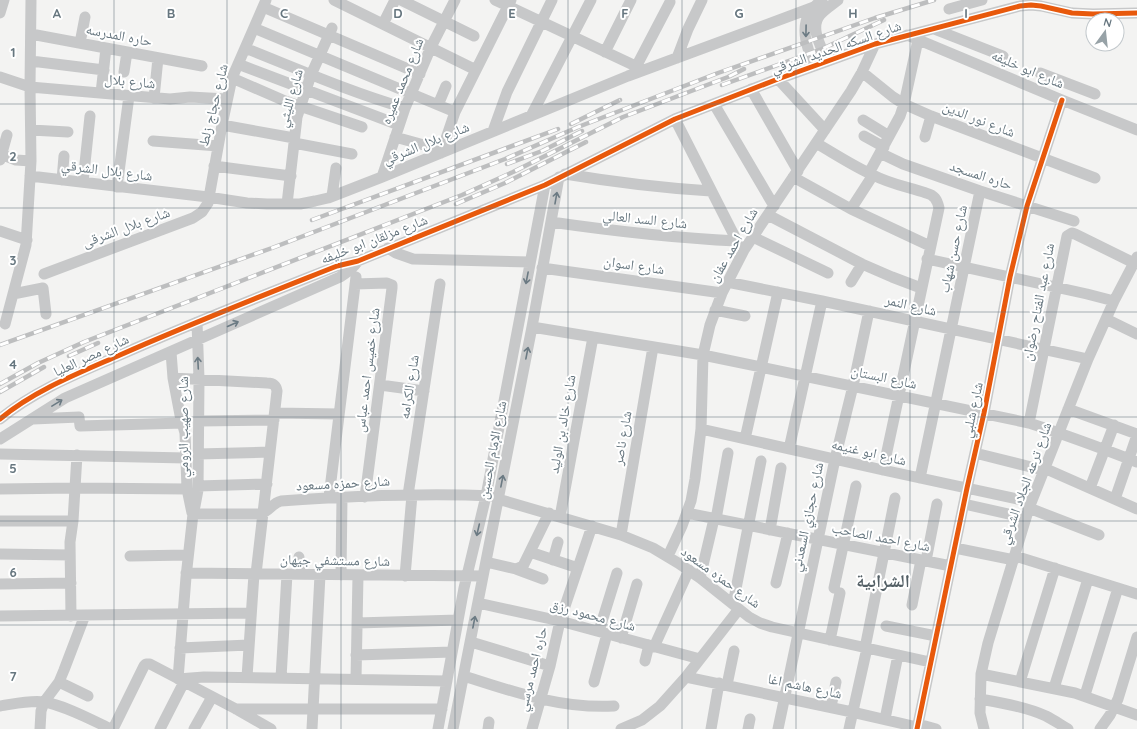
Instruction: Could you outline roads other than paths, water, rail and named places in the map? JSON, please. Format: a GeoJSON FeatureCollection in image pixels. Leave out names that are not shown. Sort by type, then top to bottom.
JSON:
{"type":"FeatureCollection","features":[{"type":"Feature","properties":{"kind":"street"},"geometry":{"type":"LineString","coordinates":[[0,13],[4,0]]}},
{"type":"Feature","properties":{"kind":"street"},"geometry":{"type":"LineString","coordinates":[[2,329],[4,310],[13,294],[26,245],[31,161],[31,0]]}},
{"type":"Feature","properties":{"kind":"street"},"geometry":{"type":"LineString","coordinates":[[334,0],[476,70]]}},
{"type":"Feature","properties":{"kind":"street"},"geometry":{"type":"LineString","coordinates":[[383,24],[395,0]]}},
{"type":"Feature","properties":{"kind":"street"},"geometry":{"type":"LineString","coordinates":[[401,0],[474,36]]}},
{"type":"Feature","properties":{"kind":"street","name":"شارع محمد عميره"},"geometry":{"type":"LineString","coordinates":[[382,177],[405,108],[431,48],[455,0]]}},
{"type":"Feature","properties":{"kind":"street"},"geometry":{"type":"LineString","coordinates":[[495,0],[509,3],[541,22],[640,68],[670,2]]}},
{"type":"Feature","properties":{"kind":"street"},"geometry":{"type":"LineString","coordinates":[[493,131],[507,92],[552,0]]}},
{"type":"Feature","properties":{"kind":"street"},"geometry":{"type":"LineString","coordinates":[[531,116],[591,0]]}},
{"type":"Feature","properties":{"kind":"street"},"geometry":{"type":"LineString","coordinates":[[605,52],[631,0]]}},
{"type":"Feature","properties":{"kind":"street"},"geometry":{"type":"LineString","coordinates":[[677,58],[688,29],[702,0]]}},
{"type":"Feature","properties":{"kind":"street"},"geometry":{"type":"LineString","coordinates":[[827,61],[816,31],[816,22],[821,15],[838,0]]}},
{"type":"Feature","properties":{"kind":"street"},"geometry":{"type":"LineString","coordinates":[[949,9],[982,0]]}},
{"type":"Feature","properties":{"kind":"street"},"geometry":{"type":"LineString","coordinates":[[265,3],[420,74]]}},
{"type":"Feature","properties":{"kind":"street","name":"شارع حجاج زلط"},"geometry":{"type":"LineString","coordinates":[[208,197],[232,78],[265,3]]}},
{"type":"Feature","properties":{"kind":"street"},"geometry":{"type":"LineString","coordinates":[[395,137],[441,151],[455,112],[509,3]]}},
{"type":"Feature","properties":{"kind":"street"},"geometry":{"type":"LineString","coordinates":[[814,66],[807,47],[805,32],[806,21],[809,14],[818,4]]}},
{"type":"Feature","properties":{"kind":"street","name":"شارع بلال الشرقي"},"geometry":{"type":"LineString","coordinates":[[30,176],[248,203],[300,204],[332,196],[382,177],[441,151],[531,116],[640,68],[677,58],[818,4]]}},
{"type":"Feature","properties":{"kind":"street","name":"شارع السكه الحديد الشرقي"},"geometry":{"type":"LineString","coordinates":[[562,176],[675,119],[751,89],[875,44],[1020,6],[1041,6],[1072,13],[1137,13]]}},
{"type":"Feature","properties":{"kind":"street"},"geometry":{"type":"LineString","coordinates":[[80,43],[85,17]]}},
{"type":"Feature","properties":{"kind":"street"},"geometry":{"type":"LineString","coordinates":[[254,28],[455,112]]}},
{"type":"Feature","properties":{"kind":"street"},"geometry":{"type":"LineString","coordinates":[[934,29],[1003,56]]}},
{"type":"Feature","properties":{"kind":"street","name":"شارع الليثي"},"geometry":{"type":"LineString","coordinates":[[287,204],[295,129],[300,106],[305,89],[330,32]]}},
{"type":"Feature","properties":{"kind":"street","name":"حاره المدرسه"},"geometry":{"type":"LineString","coordinates":[[31,34],[202,66]]}},
{"type":"Feature","properties":{"kind":"street","name":"شارع ابو خليفه"},"geometry":{"type":"LineString","coordinates":[[907,35],[1137,130]]}},
{"type":"Feature","properties":{"kind":"street"},"geometry":{"type":"LineString","coordinates":[[851,209],[871,174],[900,116],[918,40]]}},
{"type":"Feature","properties":{"kind":"street","name":"شارع احمد عفان"},"geometry":{"type":"LineString","coordinates":[[668,556],[687,513],[695,480],[701,429],[703,355],[706,339],[722,293],[744,250],[851,91],[875,44]]}},
{"type":"Feature","properties":{"kind":"street"},"geometry":{"type":"LineString","coordinates":[[101,93],[106,48]]}},
{"type":"Feature","properties":{"kind":"street"},"geometry":{"type":"LineString","coordinates":[[245,48],[376,100],[405,108]]}},
{"type":"Feature","properties":{"kind":"street"},"geometry":{"type":"LineString","coordinates":[[124,72],[127,52]]}},
{"type":"Feature","properties":{"kind":"street"},"geometry":{"type":"LineString","coordinates":[[154,98],[158,58]]}},
{"type":"Feature","properties":{"kind":"street"},"geometry":{"type":"LineString","coordinates":[[30,61],[104,70]]}},
{"type":"Feature","properties":{"kind":"street"},"geometry":{"type":"LineString","coordinates":[[238,64],[399,125]]}},
{"type":"Feature","properties":{"kind":"street","name":"شارع نور الدين"},"geometry":{"type":"LineString","coordinates":[[862,72],[882,89],[904,104],[931,116],[1095,178]]}},
{"type":"Feature","properties":{"kind":"street"},"geometry":{"type":"LineString","coordinates":[[1040,73],[1090,93],[1081,107]]}},
{"type":"Feature","properties":{"kind":"street","name":"شارع بلال"},"geometry":{"type":"LineString","coordinates":[[0,77],[30,87],[170,99],[190,97],[227,99]]}},
{"type":"Feature","properties":{"kind":"street"},"geometry":{"type":"LineString","coordinates":[[232,78],[285,101],[362,127]]}},
{"type":"Feature","properties":{"kind":"street"},"geometry":{"type":"LineString","coordinates":[[778,79],[825,130]]}},
{"type":"Feature","properties":{"kind":"street"},"geometry":{"type":"LineString","coordinates":[[438,105],[446,86]]}},
{"type":"Feature","properties":{"kind":"street"},"geometry":{"type":"LineString","coordinates":[[751,89],[795,174],[851,209],[930,246]]}},
{"type":"Feature","properties":{"kind":"street"},"geometry":{"type":"LineString","coordinates":[[117,187],[129,96]]}},
{"type":"Feature","properties":{"kind":"street","name":"شارع شلبي"},"geometry":{"type":"LineString","coordinates":[[917,727],[984,413],[1010,277],[1027,206],[1062,100]]}},
{"type":"Feature","properties":{"kind":"street"},"geometry":{"type":"LineString","coordinates":[[714,104],[771,211],[862,264],[892,278],[921,288]]}},
{"type":"Feature","properties":{"kind":"street"},"geometry":{"type":"LineString","coordinates":[[83,182],[90,116]]}},
{"type":"Feature","properties":{"kind":"street"},"geometry":{"type":"LineString","coordinates":[[925,137],[931,116]]}},
{"type":"Feature","properties":{"kind":"street"},"geometry":{"type":"LineString","coordinates":[[675,119],[737,241],[744,250]]}},
{"type":"Feature","properties":{"kind":"street"},"geometry":{"type":"LineString","coordinates":[[863,120],[889,136]]}},
{"type":"Feature","properties":{"kind":"street"},"geometry":{"type":"LineString","coordinates":[[222,125],[352,154]]}},
{"type":"Feature","properties":{"kind":"street"},"geometry":{"type":"LineString","coordinates":[[31,130],[68,132]]}},
{"type":"Feature","properties":{"kind":"street"},"geometry":{"type":"LineString","coordinates":[[7,135],[1,156],[16,160],[31,161]]}},
{"type":"Feature","properties":{"kind":"street","name":"حاره المسجد"},"geometry":{"type":"LineString","coordinates":[[864,136],[903,164],[980,191],[1074,220]]}},
{"type":"Feature","properties":{"kind":"street"},"geometry":{"type":"LineString","coordinates":[[153,141],[218,146]]}},
{"type":"Feature","properties":{"kind":"street"},"geometry":{"type":"LineString","coordinates":[[816,143],[871,174],[895,184],[927,193],[938,200],[939,208],[883,470]]}},
{"type":"Feature","properties":{"kind":"street"},"geometry":{"type":"LineString","coordinates":[[62,180],[64,156]]}},
{"type":"Feature","properties":{"kind":"street"},"geometry":{"type":"LineString","coordinates":[[214,166],[291,176]]}},
{"type":"Feature","properties":{"kind":"street"},"geometry":{"type":"LineString","coordinates":[[332,196],[336,168]]}},
{"type":"Feature","properties":{"kind":"street"},"geometry":{"type":"LineString","coordinates":[[562,176],[673,189],[711,191]]}},
{"type":"Feature","properties":{"kind":"street","name":"شارع مزلقان ابو خليفه"},"geometry":{"type":"LineString","coordinates":[[197,322],[337,266],[358,260],[388,248],[545,185],[562,176]]}},
{"type":"Feature","properties":{"kind":"street","name":"شارع الإمام الحسين"},"geometry":{"type":"LineString","coordinates":[[454,729],[532,327],[542,268],[562,176]]}},
{"type":"Feature","properties":{"kind":"street","name":"شارع الإمام الحسين"},"geometry":{"type":"LineString","coordinates":[[438,729],[466,576],[475,545],[486,496],[545,185]]}},
{"type":"Feature","properties":{"kind":"street","name":"شارع حسن شهاب"},"geometry":{"type":"LineString","coordinates":[[920,478],[980,191]]}},
{"type":"Feature","properties":{"kind":"street","name":"شارع بلال الشرقى"},"geometry":{"type":"LineString","coordinates":[[44,274],[193,218],[206,208],[208,197]]}},
{"type":"Feature","properties":{"kind":"street","name":"شارع السد العالي"},"geometry":{"type":"LineString","coordinates":[[551,222],[689,239],[737,241]]}},
{"type":"Feature","properties":{"kind":"street"},"geometry":{"type":"LineString","coordinates":[[0,231],[26,240]]}},
{"type":"Feature","properties":{"kind":"street","name":"شارع عبد الفتاح رضوان"},"geometry":{"type":"LineString","coordinates":[[1029,423],[1066,238],[1069,234],[1075,234],[1135,260]]}},
{"type":"Feature","properties":{"kind":"street"},"geometry":{"type":"LineString","coordinates":[[753,237],[828,273]]}},
{"type":"Feature","properties":{"kind":"street"},"geometry":{"type":"LineString","coordinates":[[388,248],[404,257],[418,259],[530,262]]}},
{"type":"Feature","properties":{"kind":"street"},"geometry":{"type":"LineString","coordinates":[[329,498],[358,260]]}},
{"type":"Feature","properties":{"kind":"street","name":"شارع مزلقان ابو خليفه"},"geometry":{"type":"LineString","coordinates":[[197,340],[340,277],[347,273],[358,260]]}},
{"type":"Feature","properties":{"kind":"street"},"geometry":{"type":"LineString","coordinates":[[927,260],[1100,296],[1114,301]]}},
{"type":"Feature","properties":{"kind":"street","name":"شارع ترعه الجلاد الشرقي"},"geometry":{"type":"LineString","coordinates":[[984,729],[980,713],[981,674],[988,643],[1029,509],[1088,359],[1114,301],[1135,260]]}},
{"type":"Feature","properties":{"kind":"street"},"geometry":{"type":"LineString","coordinates":[[851,282],[862,264]]}},
{"type":"Feature","properties":{"kind":"street","name":"شارع اسوان"},"geometry":{"type":"LineString","coordinates":[[542,268],[722,293]]}},
{"type":"Feature","properties":{"kind":"street","name":"شارع النمر"},"geometry":{"type":"LineString","coordinates":[[727,282],[869,311],[1088,359]]}},
{"type":"Feature","properties":{"kind":"street","name":"شارع خميس احمد عباس"},"geometry":{"type":"LineString","coordinates":[[355,284],[392,284],[366,496]]}},
{"type":"Feature","properties":{"kind":"street","name":"شارع الكرامه"},"geometry":{"type":"LineString","coordinates":[[405,576],[410,495],[440,284]]}},
{"type":"Feature","properties":{"kind":"street"},"geometry":{"type":"LineString","coordinates":[[13,294],[42,288],[46,314]]}},
{"type":"Feature","properties":{"kind":"street"},"geometry":{"type":"LineString","coordinates":[[745,439],[778,292]]}},
{"type":"Feature","properties":{"kind":"street"},"geometry":{"type":"LineString","coordinates":[[789,449],[822,301]]}},
{"type":"Feature","properties":{"kind":"street"},"geometry":{"type":"LineString","coordinates":[[716,310],[745,316]]}},
{"type":"Feature","properties":{"kind":"street","name":"شارع حجازي السعدني"},"geometry":{"type":"LineString","coordinates":[[778,729],[835,459],[869,311]]}},
{"type":"Feature","properties":{"kind":"street"},"geometry":{"type":"LineString","coordinates":[[1106,319],[1137,334]]}},
{"type":"Feature","properties":{"kind":"street","name":"شارع صهيب الرومي"},"geometry":{"type":"LineString","coordinates":[[181,681],[180,648],[186,573],[198,486],[199,379],[197,322]]}},
{"type":"Feature","properties":{"kind":"street","name":"شارع مصر العليا"},"geometry":{"type":"LineString","coordinates":[[0,419],[25,401],[62,381],[197,322]]}},
{"type":"Feature","properties":{"kind":"street","name":"شارع البستان"},"geometry":{"type":"LineString","coordinates":[[532,327],[703,355],[1029,423],[1105,449],[1133,461]]}},
{"type":"Feature","properties":{"kind":"street","name":"شارع خالد بن الوليد"},"geometry":{"type":"LineString","coordinates":[[560,517],[593,337]]}},
{"type":"Feature","properties":{"kind":"street","name":"شارع مصر العليا"},"geometry":{"type":"LineString","coordinates":[[0,439],[65,398],[197,340]]}},
{"type":"Feature","properties":{"kind":"street","name":"شارع ناصر"},"geometry":{"type":"LineString","coordinates":[[621,535],[653,346]]}},
{"type":"Feature","properties":{"kind":"street","name":"شارع صهيب الرومي"},"geometry":{"type":"LineString","coordinates":[[171,352],[173,378],[185,433],[186,489],[193,514]]}},
{"type":"Feature","properties":{"kind":"street"},"geometry":{"type":"LineString","coordinates":[[173,378],[267,382],[272,384],[277,391],[251,612],[247,678]]}},
{"type":"Feature","properties":{"kind":"street"},"geometry":{"type":"LineString","coordinates":[[380,385],[424,390]]}},
{"type":"Feature","properties":{"kind":"street"},"geometry":{"type":"LineString","coordinates":[[1068,409],[1137,434],[1133,461],[1115,499]]}},
{"type":"Feature","properties":{"kind":"street"},"geometry":{"type":"LineString","coordinates":[[31,419],[79,417],[80,426],[199,418],[339,414]]}},
{"type":"Feature","properties":{"kind":"street"},"geometry":{"type":"LineString","coordinates":[[1090,488],[1114,425]]}},
{"type":"Feature","properties":{"kind":"street","name":"شارع ابو غنيمه"},"geometry":{"type":"LineString","coordinates":[[701,429],[967,488],[1029,509]]}},
{"type":"Feature","properties":{"kind":"street"},"geometry":{"type":"LineString","coordinates":[[198,454],[270,452]]}},
{"type":"Feature","properties":{"kind":"street"},"geometry":{"type":"LineString","coordinates":[[700,578],[715,519],[728,453]]}},
{"type":"Feature","properties":{"kind":"street"},"geometry":{"type":"LineString","coordinates":[[975,453],[1044,469],[1137,509]]}},
{"type":"Feature","properties":{"kind":"street"},"geometry":{"type":"LineString","coordinates":[[0,454],[186,458]]}},
{"type":"Feature","properties":{"kind":"street"},"geometry":{"type":"LineString","coordinates":[[71,616],[70,542],[73,521],[77,455]]}},
{"type":"Feature","properties":{"kind":"street"},"geometry":{"type":"LineString","coordinates":[[622,729],[642,720],[660,706],[700,659],[736,607],[761,462]]}},
{"type":"Feature","properties":{"kind":"street"},"geometry":{"type":"LineString","coordinates":[[770,530],[781,468]]}},
{"type":"Feature","properties":{"kind":"street"},"geometry":{"type":"LineString","coordinates":[[198,486],[266,484]]}},
{"type":"Feature","properties":{"kind":"street"},"geometry":{"type":"LineString","coordinates":[[830,640],[843,544],[856,486]]}},
{"type":"Feature","properties":{"kind":"street"},"geometry":{"type":"LineString","coordinates":[[0,489],[186,489]]}},
{"type":"Feature","properties":{"kind":"street","name":"شارع حمزه مسعود"},"geometry":{"type":"LineString","coordinates":[[263,514],[277,502],[281,501],[410,495],[486,496],[498,498],[621,535],[648,546],[668,556],[689,570],[736,607],[760,623],[798,633],[930,662]]}},
{"type":"Feature","properties":{"kind":"street"},"geometry":{"type":"LineString","coordinates":[[341,575],[342,497]]}},
{"type":"Feature","properties":{"kind":"street"},"geometry":{"type":"LineString","coordinates":[[849,729],[895,498]]}},
{"type":"Feature","properties":{"kind":"street"},"geometry":{"type":"LineString","coordinates":[[912,605],[937,504]]}},
{"type":"Feature","properties":{"kind":"street"},"geometry":{"type":"LineString","coordinates":[[964,504],[1029,509],[1099,535]]}},
{"type":"Feature","properties":{"kind":"street"},"geometry":{"type":"LineString","coordinates":[[516,569],[523,566],[549,513]]}},
{"type":"Feature","properties":{"kind":"street","name":"شارع احمد الصاحب"},"geometry":{"type":"LineString","coordinates":[[687,513],[951,566]]}},
{"type":"Feature","properties":{"kind":"street"},"geometry":{"type":"LineString","coordinates":[[193,514],[263,514]]}},
{"type":"Feature","properties":{"kind":"street"},"geometry":{"type":"LineString","coordinates":[[0,521],[73,521]]}},
{"type":"Feature","properties":{"kind":"street","name":"حاره احمد مرسي"},"geometry":{"type":"LineString","coordinates":[[532,729],[550,666],[560,621],[592,526]]}},
{"type":"Feature","properties":{"kind":"street"},"geometry":{"type":"LineString","coordinates":[[776,583],[788,533]]}},
{"type":"Feature","properties":{"kind":"street"},"geometry":{"type":"LineString","coordinates":[[553,560],[558,542]]}},
{"type":"Feature","properties":{"kind":"street"},"geometry":{"type":"LineString","coordinates":[[955,548],[1015,558],[1055,568],[1137,594]]}},
{"type":"Feature","properties":{"kind":"street"},"geometry":{"type":"LineString","coordinates":[[530,552],[578,568]]}},
{"type":"Feature","properties":{"kind":"street"},"geometry":{"type":"LineString","coordinates":[[0,554],[70,555]]}},
{"type":"Feature","properties":{"kind":"street"},"geometry":{"type":"LineString","coordinates":[[130,556],[188,555]]}},
{"type":"Feature","properties":{"kind":"street"},"geometry":{"type":"LineString","coordinates":[[299,557],[300,574]]}},
{"type":"Feature","properties":{"kind":"street"},"geometry":{"type":"LineString","coordinates":[[486,562],[516,569],[543,579]]}},
{"type":"Feature","properties":{"kind":"street"},"geometry":{"type":"LineString","coordinates":[[1020,682],[1055,568]]}},
{"type":"Feature","properties":{"kind":"street"},"geometry":{"type":"LineString","coordinates":[[644,661],[689,570]]}},
{"type":"Feature","properties":{"kind":"street","name":"شارع مستشفي جيهان"},"geometry":{"type":"LineString","coordinates":[[186,573],[483,576]]}},
{"type":"Feature","properties":{"kind":"street"},"geometry":{"type":"LineString","coordinates":[[594,682],[603,633],[617,573]]}},
{"type":"Feature","properties":{"kind":"street"},"geometry":{"type":"LineString","coordinates":[[281,678],[287,574]]}},
{"type":"Feature","properties":{"kind":"street"},"geometry":{"type":"LineString","coordinates":[[312,729],[320,574]]}},
{"type":"Feature","properties":{"kind":"street"},"geometry":{"type":"LineString","coordinates":[[356,679],[358,575]]}},
{"type":"Feature","properties":{"kind":"street"},"geometry":{"type":"LineString","coordinates":[[1054,688],[1088,579]]}},
{"type":"Feature","properties":{"kind":"street"},"geometry":{"type":"LineString","coordinates":[[0,584],[71,583]]}},
{"type":"Feature","properties":{"kind":"street"},"geometry":{"type":"LineString","coordinates":[[622,638],[637,584]]}},
{"type":"Feature","properties":{"kind":"street"},"geometry":{"type":"LineString","coordinates":[[1085,695],[1118,588]]}},
{"type":"Feature","properties":{"kind":"street","name":"شارع محمود رزق"},"geometry":{"type":"LineString","coordinates":[[478,602],[560,621],[700,659]]}},
{"type":"Feature","properties":{"kind":"street"},"geometry":{"type":"LineString","coordinates":[[0,616],[85,616],[251,612]]}},
{"type":"Feature","properties":{"kind":"street"},"geometry":{"type":"LineString","coordinates":[[40,729],[41,712],[44,702],[58,682],[64,670],[85,616]]}},
{"type":"Feature","properties":{"kind":"street"},"geometry":{"type":"LineString","coordinates":[[357,623],[458,620]]}},
{"type":"Feature","properties":{"kind":"street"},"geometry":{"type":"LineString","coordinates":[[886,626],[936,636]]}},
{"type":"Feature","properties":{"kind":"street"},"geometry":{"type":"LineString","coordinates":[[1100,729],[1115,706],[1137,637]]}},
{"type":"Feature","properties":{"kind":"street"},"geometry":{"type":"LineString","coordinates":[[470,642],[550,666]]}},
{"type":"Feature","properties":{"kind":"street"},"geometry":{"type":"LineString","coordinates":[[180,648],[250,645]]}},
{"type":"Feature","properties":{"kind":"street"},"geometry":{"type":"LineString","coordinates":[[711,729],[723,684],[734,651]]}},
{"type":"Feature","properties":{"kind":"street"},"geometry":{"type":"LineString","coordinates":[[356,655],[452,652]]}},
{"type":"Feature","properties":{"kind":"street"},"geometry":{"type":"LineString","coordinates":[[885,719],[898,655]]}},
{"type":"Feature","properties":{"kind":"street"},"geometry":{"type":"LineString","coordinates":[[0,706],[44,702],[61,707],[112,729],[144,666],[146,664],[150,664],[236,709],[250,724],[271,729]]}},
{"type":"Feature","properties":{"kind":"street"},"geometry":{"type":"LineString","coordinates":[[981,674],[1085,695],[1137,715]]}},
{"type":"Feature","properties":{"kind":"street"},"geometry":{"type":"LineString","coordinates":[[464,676],[540,700],[577,706],[614,706]]}},
{"type":"Feature","properties":{"kind":"street"},"geometry":{"type":"LineString","coordinates":[[181,681],[204,677],[447,680]]}},
{"type":"Feature","properties":{"kind":"street","name":"شارع هاشم اغا"},"geometry":{"type":"LineString","coordinates":[[686,677],[831,707],[917,727],[936,729]]}},
{"type":"Feature","properties":{"kind":"street"},"geometry":{"type":"LineString","coordinates":[[160,729],[181,681]]}},
{"type":"Feature","properties":{"kind":"street"},"geometry":{"type":"LineString","coordinates":[[58,682],[88,696]]}},
{"type":"Feature","properties":{"kind":"street"},"geometry":{"type":"LineString","coordinates":[[831,707],[836,682]]}},
{"type":"Feature","properties":{"kind":"street"},"geometry":{"type":"LineString","coordinates":[[194,729],[212,697]]}},
{"type":"Feature","properties":{"kind":"street"},"geometry":{"type":"LineString","coordinates":[[980,700],[1030,710],[1046,716],[1068,729]]}},
{"type":"Feature","properties":{"kind":"street"},"geometry":{"type":"LineString","coordinates":[[236,709],[442,709]]}},
{"type":"Feature","properties":{"kind":"railway"},"geometry":{"type":"LineString","coordinates":[[0,345],[272,248],[505,159],[578,127],[718,73],[875,18],[934,0]]}},
{"type":"Feature","properties":{"kind":"railway"},"geometry":{"type":"LineString","coordinates":[[722,85],[822,49],[884,20]]}},
{"type":"Feature","properties":{"kind":"railway"},"geometry":{"type":"LineString","coordinates":[[0,384],[38,363],[84,342],[462,195],[513,172],[623,117],[728,77],[744,69]]}},
{"type":"Feature","properties":{"kind":"railway"},"geometry":{"type":"LineString","coordinates":[[571,124],[620,100]]}},
{"type":"Feature","properties":{"kind":"railway"},"geometry":{"type":"LineString","coordinates":[[312,220],[558,129]]}},
{"type":"Feature","properties":{"kind":"railway"},"geometry":{"type":"LineString","coordinates":[[507,164],[542,151],[582,131]]}},
{"type":"Feature","properties":{"kind":"railway"},"geometry":{"type":"LineString","coordinates":[[456,204],[505,183],[586,142]]}},
{"type":"Feature","properties":{"kind":"railway"},"geometry":{"type":"LineString","coordinates":[[69,356],[98,343]]}},
{"type":"Feature","properties":{"kind":"railway"},"geometry":{"type":"LineString","coordinates":[[0,392],[44,367]]}},
{"type":"Feature","properties":{"kind":"district","name":"الشرابية"},"geometry":{"type":"Point","coordinates":[883,581]}}]}
